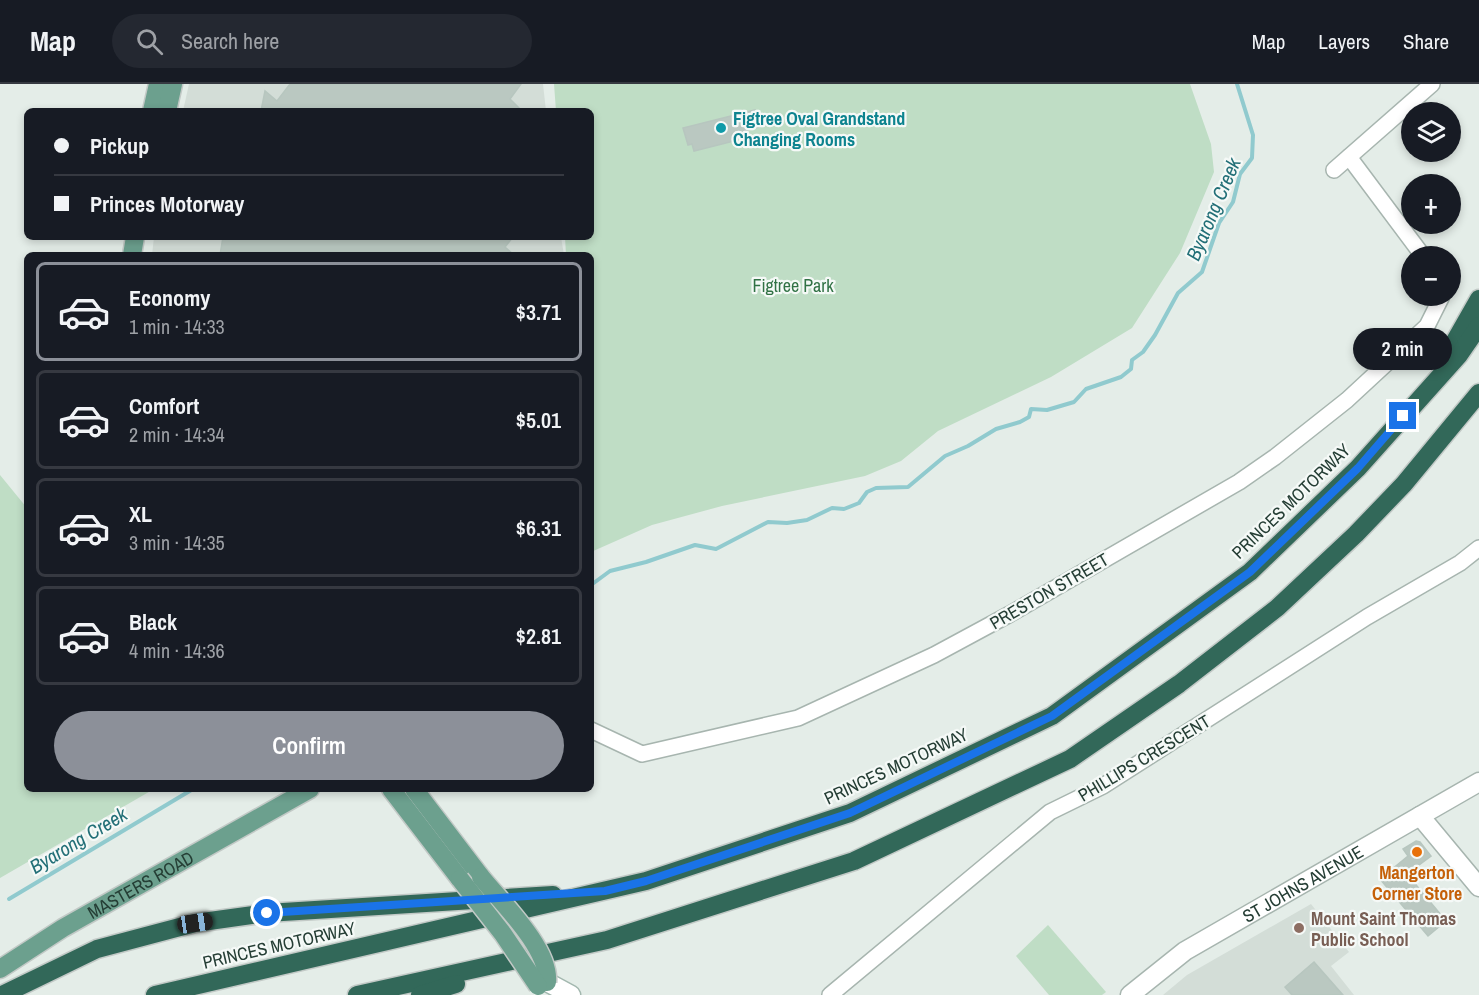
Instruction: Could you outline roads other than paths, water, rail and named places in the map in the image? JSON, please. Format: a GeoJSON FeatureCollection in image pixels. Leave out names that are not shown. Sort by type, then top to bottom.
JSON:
{"type":"FeatureCollection","features":[{"type":"Feature","properties":{"kind":"highway"},"geometry":{"type":"LineString","coordinates":[[1428,388],[1479,299]]}},
{"type":"Feature","properties":{"kind":"highway","name":"PRINCES MOTORWAY"},"geometry":{"type":"LineString","coordinates":[[155,995],[646,881],[850,813],[1052,716],[1250,572],[1358,468],[1459,355],[1479,326]]}},
{"type":"Feature","properties":{"kind":"highway"},"geometry":{"type":"LineString","coordinates":[[420,995],[607,940],[855,861],[1070,759],[1179,684],[1277,608],[1356,534],[1404,484],[1479,393]]}},
{"type":"Feature","properties":{"kind":"highway"},"geometry":{"type":"LineString","coordinates":[[2,995],[97,949],[136,936],[195,923],[267,913],[605,891]]}},
{"type":"Feature","properties":{"kind":"highway"},"geometry":{"type":"LineString","coordinates":[[357,995],[607,940]]}},
{"type":"Feature","properties":{"kind":"main road"},"geometry":{"type":"LineString","coordinates":[[154,108],[158,84]]}},
{"type":"Feature","properties":{"kind":"main road"},"geometry":{"type":"LineString","coordinates":[[168,108],[173,84]]}},
{"type":"Feature","properties":{"kind":"main road","name":"MASTERS ROAD"},"geometry":{"type":"LineString","coordinates":[[281,803],[297,792]]}},
{"type":"Feature","properties":{"kind":"main road","name":"MASTERS ROAD"},"geometry":{"type":"LineString","coordinates":[[0,969],[63,928],[304,792]]}},
{"type":"Feature","properties":{"kind":"main road"},"geometry":{"type":"LineString","coordinates":[[394,792],[544,987]]}},
{"type":"Feature","properties":{"kind":"main road"},"geometry":{"type":"LineString","coordinates":[[416,792],[540,952],[546,968],[544,987]]}},
{"type":"Feature","properties":{"kind":"street"},"geometry":{"type":"LineString","coordinates":[[1334,170],[1432,84]]}},
{"type":"Feature","properties":{"kind":"street"},"geometry":{"type":"LineString","coordinates":[[1348,157],[1415,246]]}},
{"type":"Feature","properties":{"kind":"street","name":"PRESTON STREET"},"geometry":{"type":"LineString","coordinates":[[594,731],[642,754],[798,718],[934,655],[1010,614],[1239,482],[1275,457],[1347,400],[1427,326],[1437,306]]}},
{"type":"Feature","properties":{"kind":"street","name":"PHILLIPS CRESCENT"},"geometry":{"type":"LineString","coordinates":[[830,995],[1050,812],[1103,786],[1366,617],[1460,563],[1479,548]]}},
{"type":"Feature","properties":{"kind":"street","name":"ST JOHNS AVENUE"},"geometry":{"type":"LineString","coordinates":[[1130,995],[1185,951],[1479,782]]}},
{"type":"Feature","properties":{"kind":"street"},"geometry":{"type":"LineString","coordinates":[[1420,816],[1479,887]]}},
{"type":"Feature","properties":{"kind":"street"},"geometry":{"type":"LineString","coordinates":[[544,987],[571,995]]}},
{"type":"Feature","properties":{"kind":"waterway","name":"Byarong Creek"},"geometry":{"type":"LineString","coordinates":[[594,583],[610,571],[646,562],[695,545],[716,549],[768,522],[787,523],[807,520],[832,508],[844,509],[859,503],[867,492],[876,488],[908,487],[945,456],[968,446],[996,429],[1020,422],[1029,417],[1031,409],[1047,410],[1074,402],[1086,389],[1121,377],[1131,369],[1132,360],[1143,352],[1155,335],[1178,293],[1202,272],[1219,223],[1233,202],[1240,174],[1252,158],[1253,135],[1237,84]]}},
{"type":"Feature","properties":{"kind":"waterway","name":"Byarong Creek"},"geometry":{"type":"LineString","coordinates":[[9,899],[188,792]]}},
{"type":"Feature","properties":{"kind":"place","name":"Figtree Oval Grandstand Changing Rooms"},"geometry":{"type":"Point","coordinates":[721,128]}},
{"type":"Feature","properties":{"kind":"place","name":"Mangerton Corner Store"},"geometry":{"type":"Point","coordinates":[1417,852]}},
{"type":"Feature","properties":{"kind":"place","name":"Mount Saint Thomas Public School"},"geometry":{"type":"Point","coordinates":[1299,928]}},
{"type":"Feature","properties":{"kind":"park label","name":"Figtree Park"},"geometry":{"type":"Point","coordinates":[793,285]}}]}
